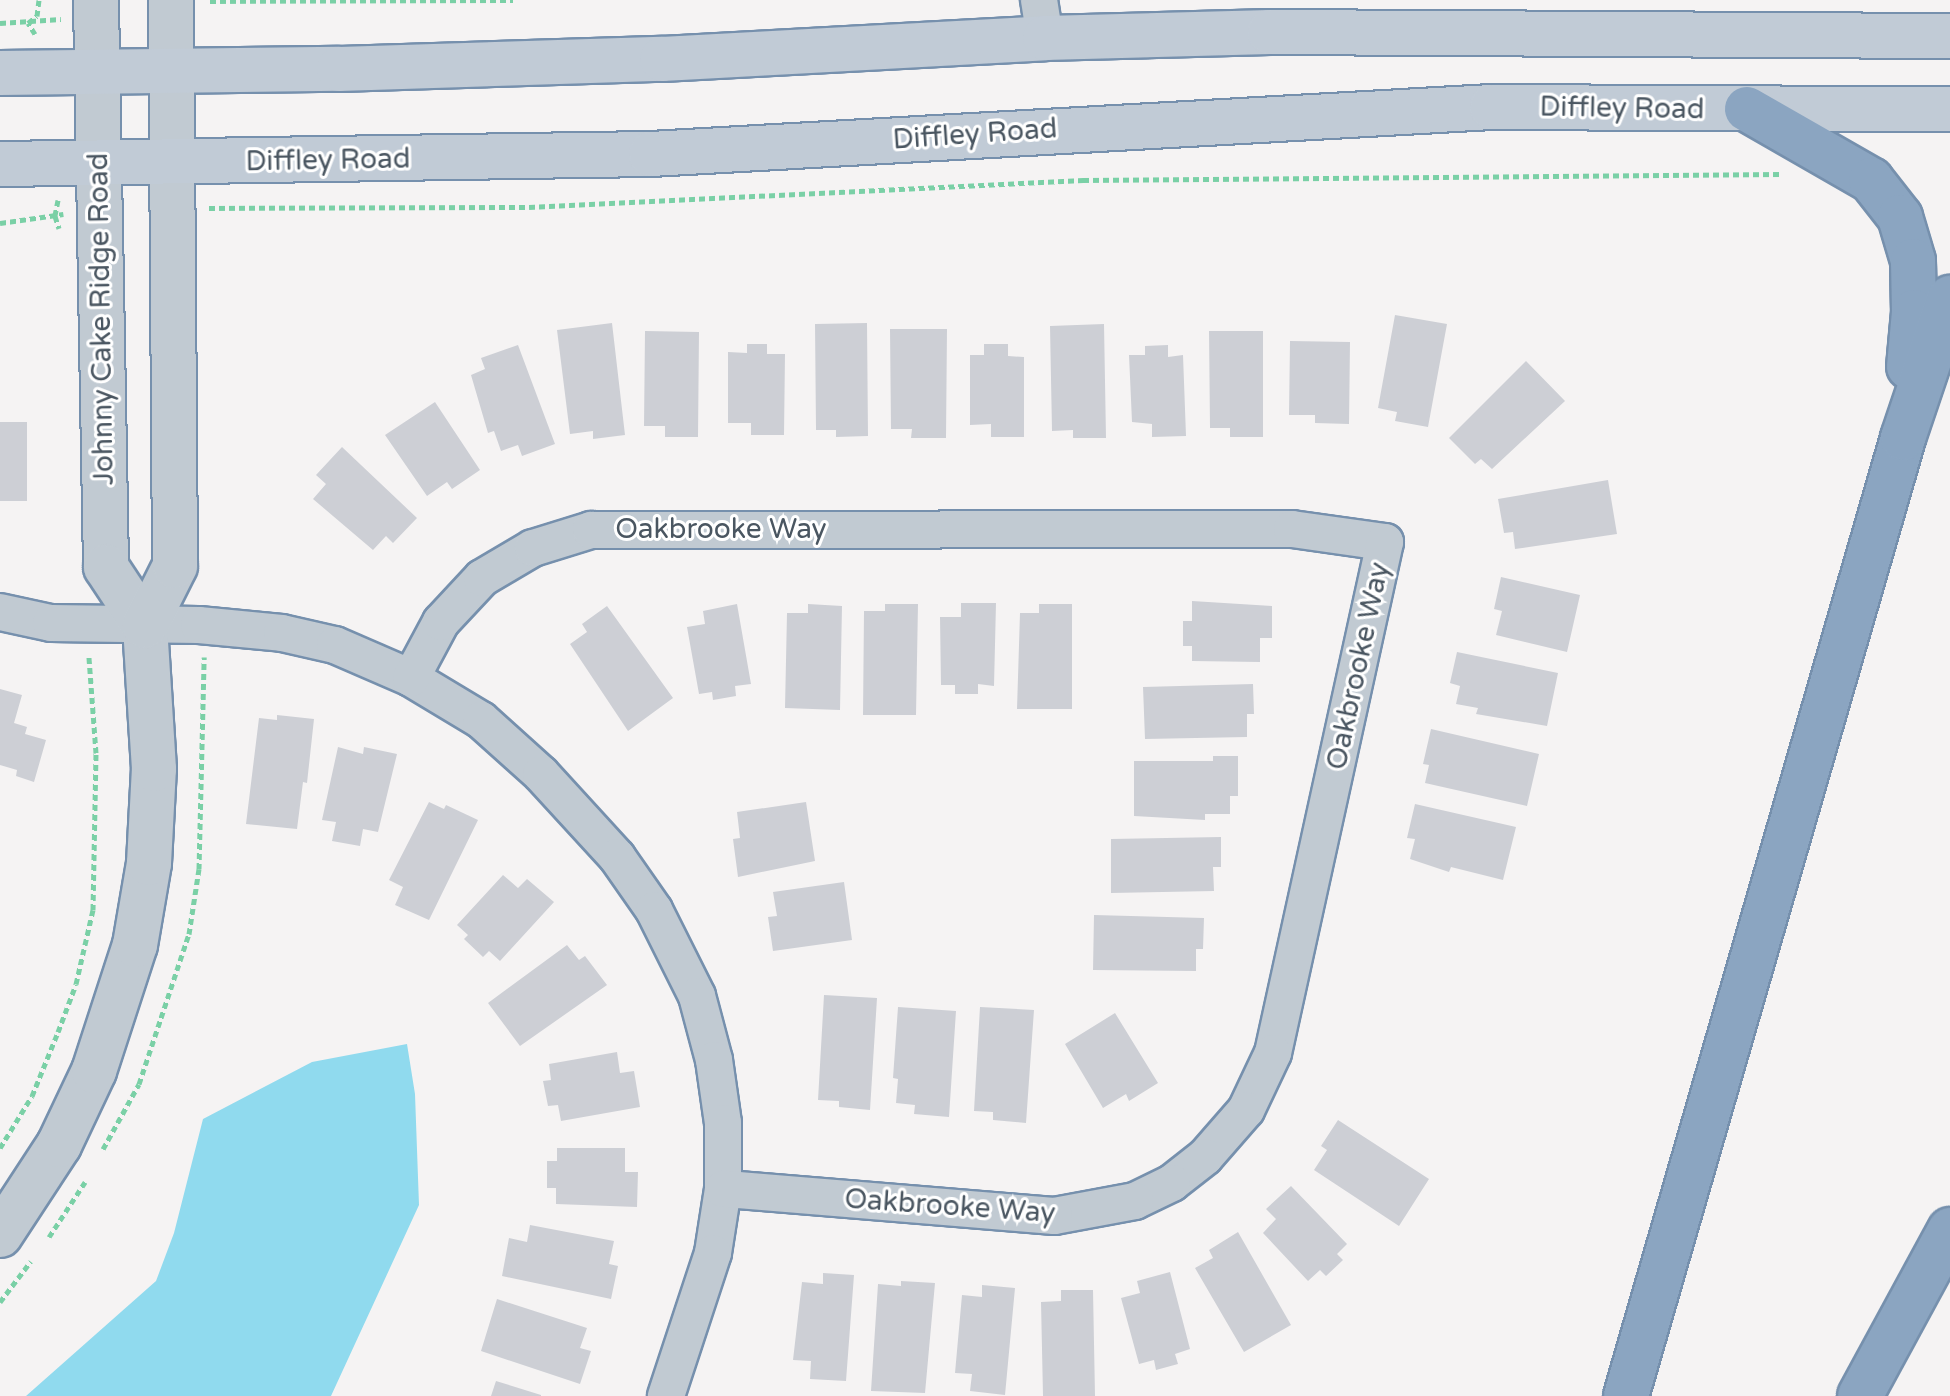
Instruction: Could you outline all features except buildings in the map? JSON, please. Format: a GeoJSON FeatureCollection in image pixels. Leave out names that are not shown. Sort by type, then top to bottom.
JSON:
{"type":"FeatureCollection","features":[{"type":"Feature","properties":{"kind":"highway"},"geometry":{"type":"LineString","coordinates":[[1747,109],[1871,180],[1900,217],[1913,261],[1914,312],[1903,438]]}},
{"type":"Feature","properties":{"kind":"highway"},"geometry":{"type":"LineString","coordinates":[[1626,1396],[1903,438],[1950,298]]}},
{"type":"Feature","properties":{"kind":"highway"},"geometry":{"type":"LineString","coordinates":[[1860,1396],[1950,1230]]}},
{"type":"Feature","properties":{"kind":"main road"},"geometry":{"type":"LineString","coordinates":[[0,73],[662,59],[1042,19],[1270,32],[1950,36]]}},
{"type":"Feature","properties":{"kind":"main road","name":"Diffley Road"},"geometry":{"type":"LineString","coordinates":[[0,164],[651,154],[1492,107],[1950,109]]}},
{"type":"Feature","properties":{"kind":"street"},"geometry":{"type":"LineString","coordinates":[[0,1235],[38,1181],[77,1110],[109,1034],[135,945],[149,863],[154,810],[145,626],[175,566],[171,2]]}},
{"type":"Feature","properties":{"kind":"street","name":"Johnny Cake Ridge Road"},"geometry":{"type":"LineString","coordinates":[[96,8],[106,567],[145,626]]}},
{"type":"Feature","properties":{"kind":"street","name":"Oakbrooke Way"},"geometry":{"type":"LineString","coordinates":[[411,678],[441,622],[482,578],[533,548],[591,530],[1292,529],[1385,542],[1273,1053],[1246,1110],[1205,1157],[1172,1183],[1135,1201],[1054,1216],[723,1189]]}},
{"type":"Feature","properties":{"kind":"street"},"geometry":{"type":"LineString","coordinates":[[0,612],[51,623],[199,625],[295,635],[335,645],[411,678],[481,720],[512,746],[617,857],[654,910],[684,966],[706,1027],[720,1090],[723,1189],[713,1253],[666,1396]]}},
{"type":"Feature","properties":{"kind":"path"},"geometry":{"type":"LineString","coordinates":[[28,23],[37,16],[39,0]]}},
{"type":"Feature","properties":{"kind":"path"},"geometry":{"type":"LineString","coordinates":[[171,2],[513,0]]}},
{"type":"Feature","properties":{"kind":"path"},"geometry":{"type":"LineString","coordinates":[[0,23],[28,23],[96,8]]}},
{"type":"Feature","properties":{"kind":"path"},"geometry":{"type":"LineString","coordinates":[[171,207],[529,207],[1083,180],[1793,174]]}},
{"type":"Feature","properties":{"kind":"path"},"geometry":{"type":"LineString","coordinates":[[0,223],[99,211]]}},
{"type":"Feature","properties":{"kind":"water"},"geometry":{"type":"Polygon","coordinates":[[[407,1044],[415,1094],[419,1205],[331,1396],[26,1396],[156,1281],[174,1233],[203,1119],[312,1062],[407,1044]]]}}]}
